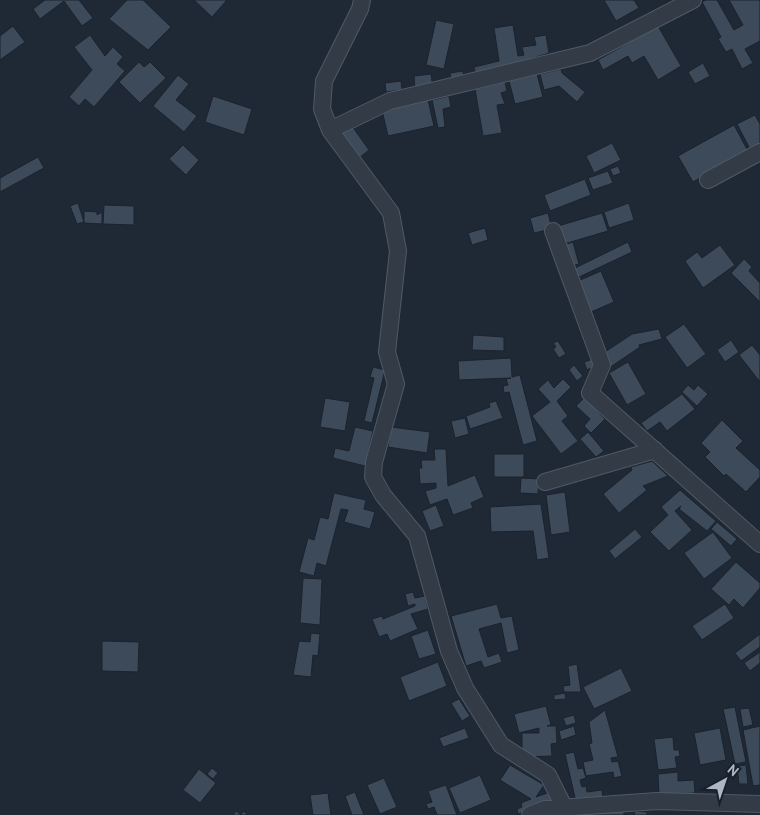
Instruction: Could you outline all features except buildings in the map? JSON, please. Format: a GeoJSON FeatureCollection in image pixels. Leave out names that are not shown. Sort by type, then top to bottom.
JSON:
{"type":"FeatureCollection","features":[{"type":"Feature","properties":{"kind":"street"},"geometry":{"type":"LineString","coordinates":[[362,0],[360,9],[324,81],[322,110],[330,130],[391,213],[398,251],[387,352],[396,384],[374,462],[373,477],[383,495],[417,536],[449,651],[465,688],[500,745],[548,775],[564,807]]}},
{"type":"Feature","properties":{"kind":"street"},"geometry":{"type":"LineString","coordinates":[[330,130],[390,101],[590,53],[693,0]]}},
{"type":"Feature","properties":{"kind":"street"},"geometry":{"type":"LineString","coordinates":[[708,180],[760,152]]}},
{"type":"Feature","properties":{"kind":"street"},"geometry":{"type":"LineString","coordinates":[[553,231],[602,365],[590,393],[760,544]]}},
{"type":"Feature","properties":{"kind":"street"},"geometry":{"type":"LineString","coordinates":[[545,482],[655,450]]}},
{"type":"Feature","properties":{"kind":"street"},"geometry":{"type":"LineString","coordinates":[[530,815],[545,809],[657,801],[760,804]]}}]}
